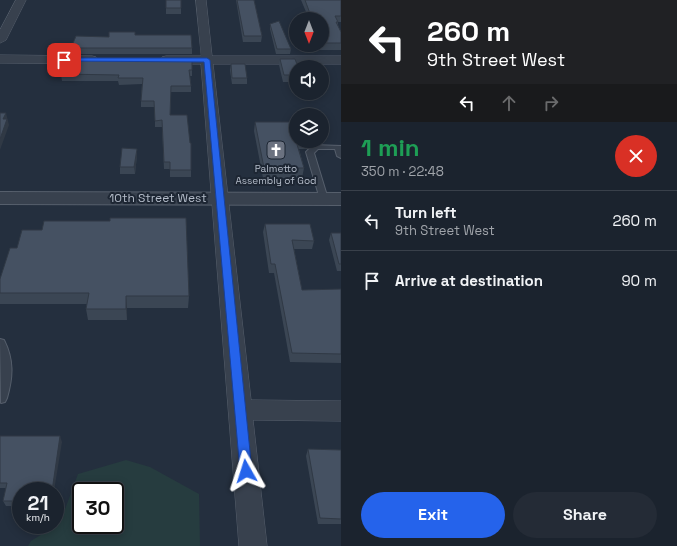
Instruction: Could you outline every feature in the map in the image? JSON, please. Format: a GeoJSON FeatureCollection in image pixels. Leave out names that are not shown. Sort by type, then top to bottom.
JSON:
{"type":"FeatureCollection","features":[{"type":"Feature","properties":{"kind":"street"},"geometry":{"type":"LineString","coordinates":[[0,40],[21,0]]}},
{"type":"Feature","properties":{"kind":"street"},"geometry":{"type":"LineString","coordinates":[[201,0],[253,546]]}},
{"type":"Feature","properties":{"kind":"street"},"geometry":{"type":"LineString","coordinates":[[0,60],[104,60]]}},
{"type":"Feature","properties":{"kind":"street"},"geometry":{"type":"LineString","coordinates":[[151,60],[341,60]]}},
{"type":"Feature","properties":{"kind":"street","name":"10th Street West"},"geometry":{"type":"LineString","coordinates":[[1,201],[333,199]]}},
{"type":"Feature","properties":{"kind":"street"},"geometry":{"type":"LineString","coordinates":[[240,410],[341,411]]}},
{"type":"Feature","properties":{"kind":"lane"},"geometry":{"type":"LineString","coordinates":[[333,199],[310,152],[316,147],[338,147],[341,155]]}},
{"type":"Feature","properties":{"kind":"lane"},"geometry":{"type":"LineString","coordinates":[[0,343],[6,354],[7,363],[7,372],[2,398]]}},
{"type":"Feature","properties":{"kind":"green space"},"geometry":{"type":"Polygon","coordinates":[[[126,460],[150,467],[199,494],[200,546],[28,546],[31,541],[42,534],[64,534],[64,512],[72,490],[72,534],[124,534],[124,482],[75,482],[78,474],[126,460]]]}},
{"type":"Feature","properties":{"kind":"building"},"geometry":{"type":"Polygon","coordinates":[[[166,0],[181,0],[181,8],[166,8],[166,0]]]}},
{"type":"Feature","properties":{"kind":"building"},"geometry":{"type":"Polygon","coordinates":[[[237,0],[254,0],[262,36],[244,36],[237,0]]]}},
{"type":"Feature","properties":{"kind":"building"},"geometry":{"type":"Polygon","coordinates":[[[305,0],[341,0],[341,16],[335,16],[341,32],[341,43],[329,43],[329,12],[309,12],[305,0]]]}},
{"type":"Feature","properties":{"kind":"building"},"geometry":{"type":"Polygon","coordinates":[[[279,21],[289,44],[289,49],[277,49],[270,24],[279,21]]]}},
{"type":"Feature","properties":{"kind":"building"},"geometry":{"type":"Polygon","coordinates":[[[109,32],[135,32],[135,35],[191,35],[192,48],[71,48],[76,36],[109,37],[109,32]]]}},
{"type":"Feature","properties":{"kind":"building"},"geometry":{"type":"Polygon","coordinates":[[[67,58],[192,58],[192,70],[189,70],[191,86],[171,86],[170,115],[187,115],[191,143],[191,170],[170,170],[170,162],[164,162],[162,120],[155,121],[154,101],[141,101],[143,78],[118,78],[119,75],[61,74],[67,58]]]}},
{"type":"Feature","properties":{"kind":"building"},"geometry":{"type":"Polygon","coordinates":[[[280,59],[295,59],[289,60],[289,75],[284,75],[280,59]]]}},
{"type":"Feature","properties":{"kind":"building"},"geometry":{"type":"Polygon","coordinates":[[[231,64],[245,64],[247,78],[232,78],[231,64]]]}},
{"type":"Feature","properties":{"kind":"building"},"geometry":{"type":"Polygon","coordinates":[[[0,113],[6,113],[3,119],[7,119],[0,139],[0,113]]]}},
{"type":"Feature","properties":{"kind":"building"},"geometry":{"type":"Polygon","coordinates":[[[255,122],[289,122],[289,148],[298,148],[304,168],[264,168],[255,122]]]}},
{"type":"Feature","properties":{"kind":"building"},"geometry":{"type":"Polygon","coordinates":[[[122,148],[137,149],[134,167],[120,167],[122,148]]]}},
{"type":"Feature","properties":{"kind":"building"},"geometry":{"type":"Polygon","coordinates":[[[110,218],[186,218],[189,296],[126,296],[126,309],[86,309],[89,293],[0,293],[0,279],[10,248],[17,248],[22,230],[42,230],[44,221],[110,221],[110,218]]]}},
{"type":"Feature","properties":{"kind":"building"},"geometry":{"type":"Polygon","coordinates":[[[265,224],[310,224],[314,241],[292,240],[302,290],[341,289],[341,354],[292,353],[275,264],[271,264],[265,224]]]}},
{"type":"Feature","properties":{"kind":"building"},"geometry":{"type":"Polygon","coordinates":[[[331,233],[341,233],[341,264],[339,264],[331,233]]]}},
{"type":"Feature","properties":{"kind":"building"},"geometry":{"type":"Polygon","coordinates":[[[0,436],[60,436],[53,482],[12,482],[12,501],[3,501],[7,483],[0,483],[0,436]]]}},
{"type":"Feature","properties":{"kind":"building"},"geometry":{"type":"Polygon","coordinates":[[[308,449],[341,450],[341,519],[320,518],[308,449]]]}},
{"type":"Feature","properties":{"kind":"place","name":"Palmetto Assembly of God"},"geometry":{"type":"Point","coordinates":[276,150]}},
{"type":"Feature","properties":{"kind":"route"},"geometry":{"type":"LineString","coordinates":[[64,60],[207,60],[246,471]]}}]}
